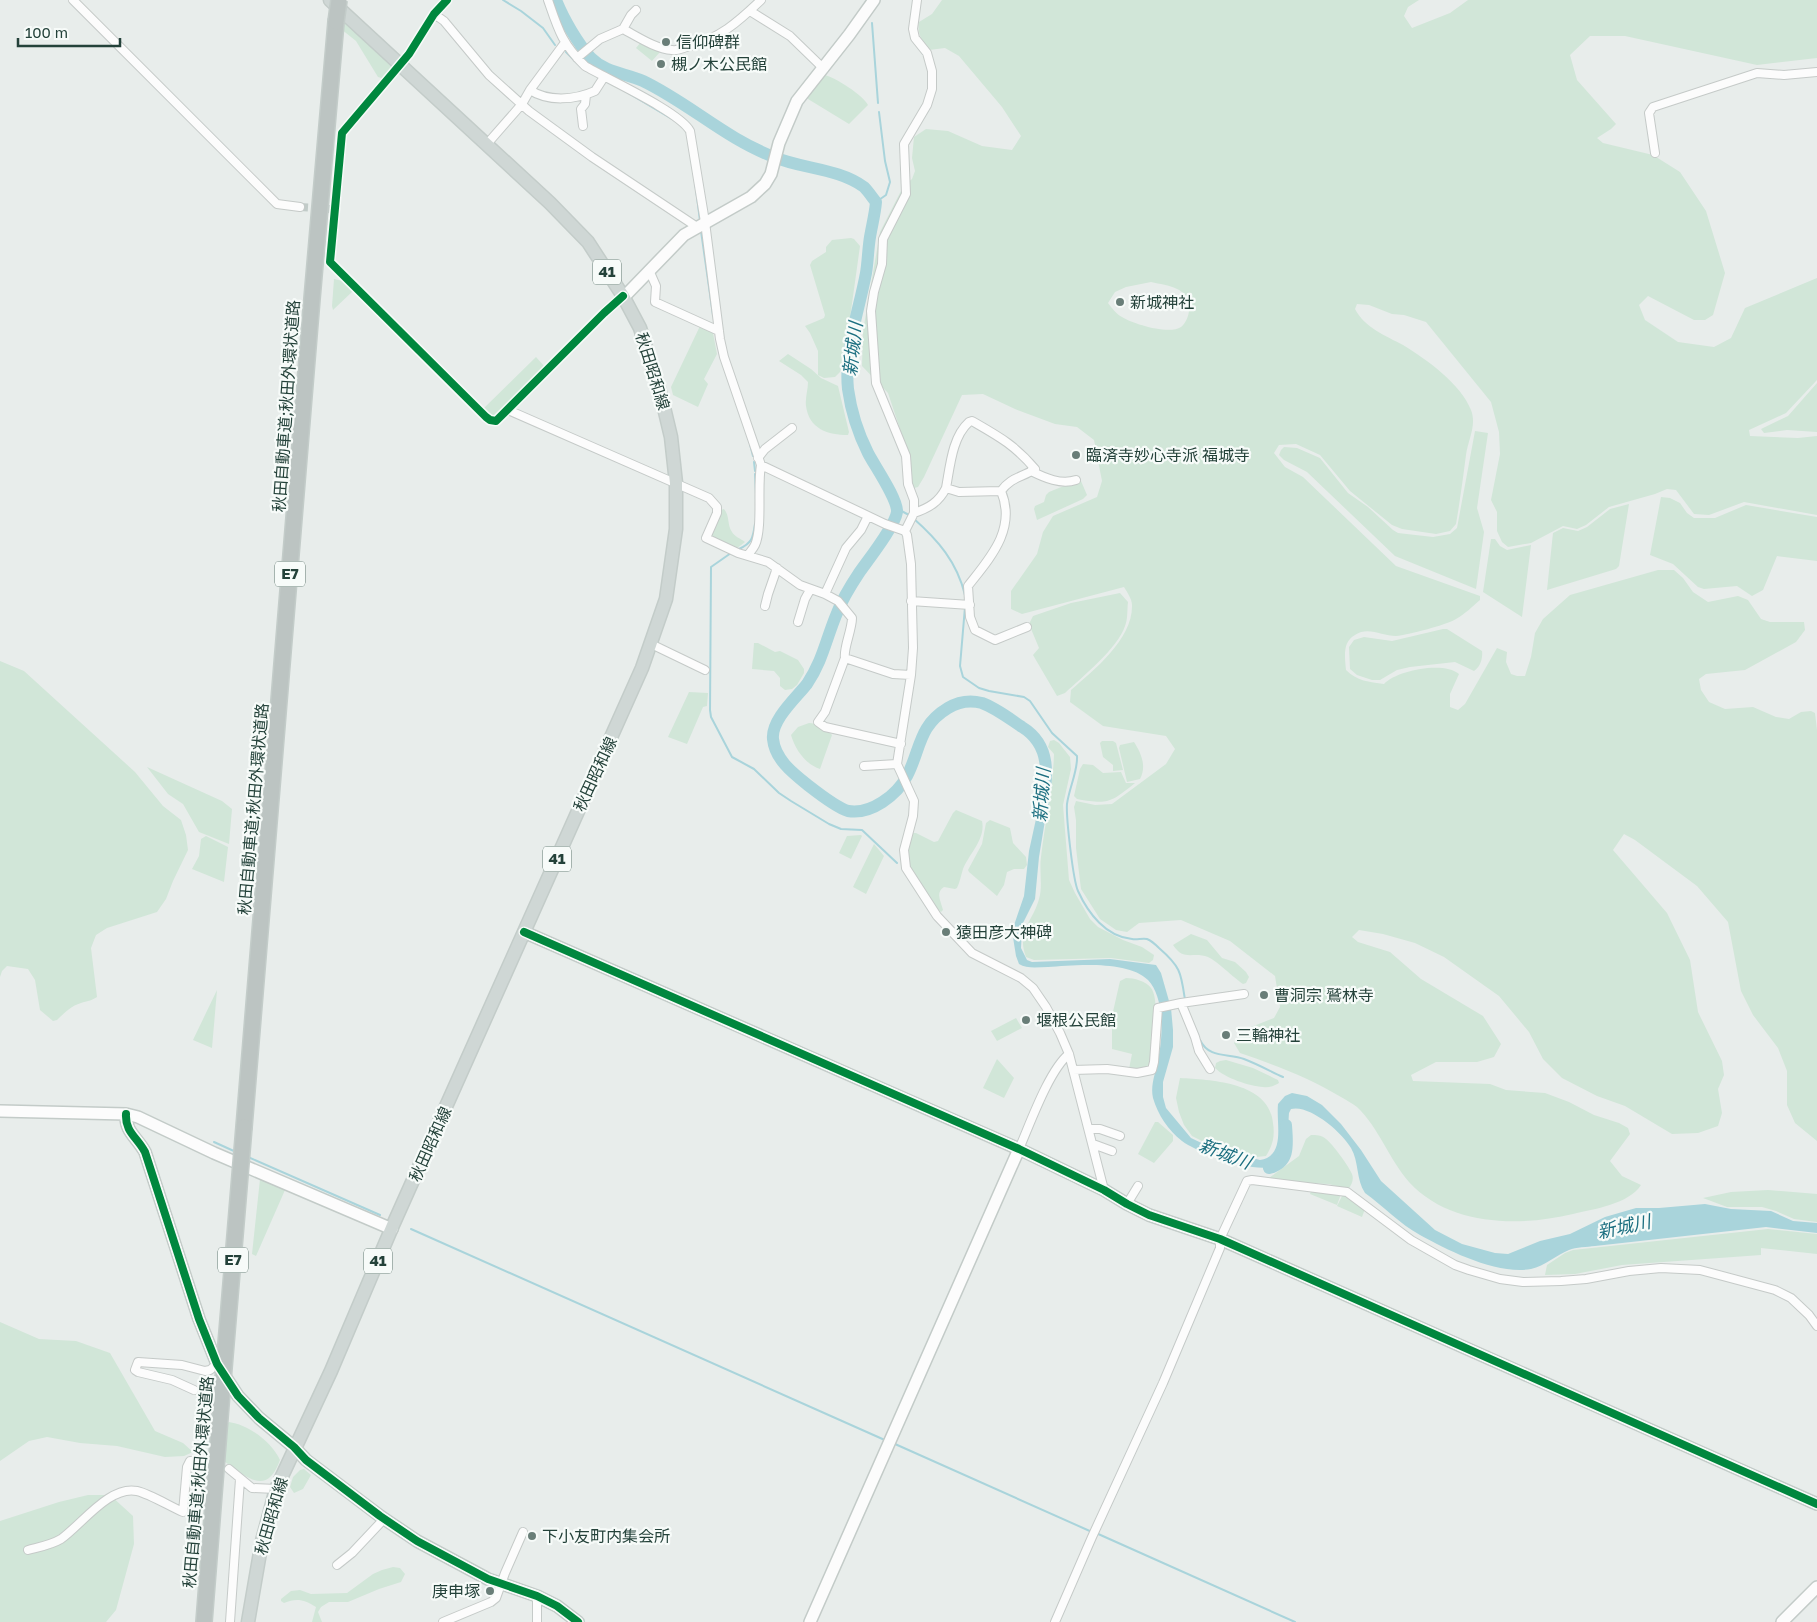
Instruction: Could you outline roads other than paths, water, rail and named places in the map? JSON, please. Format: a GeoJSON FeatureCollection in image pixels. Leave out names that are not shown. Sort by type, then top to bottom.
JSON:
{"type":"FeatureCollection","features":[{"type":"Feature","properties":{"kind":"highway","name":"秋田自動車道;秋田外環状道路"},"geometry":{"type":"LineString","coordinates":[[204,1622],[312,287],[339,0]]}},
{"type":"Feature","properties":{"kind":"main road","name":"秋田昭和線"},"geometry":{"type":"LineString","coordinates":[[248,1622],[262,1541],[276,1489],[331,1370],[614,732],[651,644],[666,599],[676,529],[676,483],[671,437],[651,358],[640,328],[588,242],[550,203],[330,0]]}},
{"type":"Feature","properties":{"kind":"street"},"geometry":{"type":"LineString","coordinates":[[73,0],[277,204],[300,207]]}},
{"type":"Feature","properties":{"kind":"street"},"geometry":{"type":"LineString","coordinates":[[447,0],[434,14],[419,39],[400,64],[342,133],[333,209],[330,262],[486,417],[496,421],[684,235],[759,191],[771,174],[779,143],[797,101],[824,69],[874,0]]}},
{"type":"Feature","properties":{"kind":"street"},"geometry":{"type":"LineString","coordinates":[[548,0],[564,44],[579,57],[585,66],[657,105],[687,125],[690,131],[701,225],[724,357],[760,462],[884,524],[905,529]]}},
{"type":"Feature","properties":{"kind":"street"},"geometry":{"type":"LineString","coordinates":[[623,29],[663,48],[675,51],[704,43],[720,35],[761,0]]}},
{"type":"Feature","properties":{"kind":"street"},"geometry":{"type":"LineString","coordinates":[[917,0],[913,29],[915,38],[927,54],[933,77],[932,89],[927,105],[904,144],[906,194],[883,240],[882,264],[871,311],[876,383],[906,456],[908,484],[914,500],[914,513],[905,529],[911,564],[913,648],[898,767],[914,801],[914,816],[904,850],[906,868],[933,910],[972,953],[1021,978],[1033,988],[1055,1024],[1069,1054],[1104,1190]]}},
{"type":"Feature","properties":{"kind":"street"},"geometry":{"type":"LineString","coordinates":[[579,57],[600,39],[623,29],[636,10]]}},
{"type":"Feature","properties":{"kind":"street"},"geometry":{"type":"LineString","coordinates":[[750,11],[790,36],[824,69]]}},
{"type":"Feature","properties":{"kind":"street"},"geometry":{"type":"LineString","coordinates":[[434,14],[444,21],[489,75],[522,104],[592,157],[701,225]]}},
{"type":"Feature","properties":{"kind":"street"},"geometry":{"type":"LineString","coordinates":[[487,144],[522,104],[564,44]]}},
{"type":"Feature","properties":{"kind":"street"},"geometry":{"type":"LineString","coordinates":[[1655,153],[1649,113],[1653,107],[1757,73],[1784,75],[1817,72]]}},
{"type":"Feature","properties":{"kind":"street"},"geometry":{"type":"LineString","coordinates":[[530,90],[545,97],[572,98],[595,91],[604,77]]}},
{"type":"Feature","properties":{"kind":"street"},"geometry":{"type":"LineString","coordinates":[[583,126],[581,109],[585,104],[586,95]]}},
{"type":"Feature","properties":{"kind":"street"},"geometry":{"type":"LineString","coordinates":[[649,270],[656,286],[655,302],[719,331]]}},
{"type":"Feature","properties":{"kind":"street"},"geometry":{"type":"LineString","coordinates":[[508,410],[708,498],[717,507],[717,513],[706,538],[738,553],[768,562],[800,585],[838,601],[852,618],[852,627],[844,653],[845,658],[825,712],[818,722],[825,727],[901,744]]}},
{"type":"Feature","properties":{"kind":"street"},"geometry":{"type":"LineString","coordinates":[[914,513],[941,498],[946,488],[955,447],[969,422],[1005,440],[1022,453],[1035,469],[1007,482],[1001,491]]}},
{"type":"Feature","properties":{"kind":"street"},"geometry":{"type":"LineString","coordinates":[[748,555],[755,545],[757,534],[760,462],[765,449],[792,428]]}},
{"type":"Feature","properties":{"kind":"street"},"geometry":{"type":"LineString","coordinates":[[1031,471],[1057,482],[1076,480]]}},
{"type":"Feature","properties":{"kind":"street"},"geometry":{"type":"LineString","coordinates":[[946,488],[959,492],[1001,491]]}},
{"type":"Feature","properties":{"kind":"street"},"geometry":{"type":"LineString","coordinates":[[1001,491],[1004,498],[1005,523],[1002,540],[968,586],[970,617],[975,630],[995,640],[1027,627]]}},
{"type":"Feature","properties":{"kind":"street"},"geometry":{"type":"LineString","coordinates":[[825,594],[846,548],[861,530],[868,516]]}},
{"type":"Feature","properties":{"kind":"street"},"geometry":{"type":"LineString","coordinates":[[765,606],[777,568]]}},
{"type":"Feature","properties":{"kind":"street"},"geometry":{"type":"LineString","coordinates":[[798,622],[805,599],[810,590]]}},
{"type":"Feature","properties":{"kind":"street"},"geometry":{"type":"LineString","coordinates":[[911,601],[970,605]]}},
{"type":"Feature","properties":{"kind":"street"},"geometry":{"type":"LineString","coordinates":[[651,644],[704,670]]}},
{"type":"Feature","properties":{"kind":"street"},"geometry":{"type":"LineString","coordinates":[[845,658],[893,674],[911,675]]}},
{"type":"Feature","properties":{"kind":"street"},"geometry":{"type":"LineString","coordinates":[[864,766],[898,767]]}},
{"type":"Feature","properties":{"kind":"street"},"geometry":{"type":"LineString","coordinates":[[524,932],[1018,1149],[1104,1190],[1149,1215],[1220,1239],[1817,1504]]}},
{"type":"Feature","properties":{"kind":"street"},"geometry":{"type":"LineString","coordinates":[[1073,1070],[1107,1069],[1137,1074],[1152,1070],[1158,1008],[1244,994]]}},
{"type":"Feature","properties":{"kind":"street"},"geometry":{"type":"LineString","coordinates":[[1182,1003],[1199,1051],[1210,1069]]}},
{"type":"Feature","properties":{"kind":"street"},"geometry":{"type":"LineString","coordinates":[[810,1622],[1018,1149],[1052,1076],[1063,1058],[1069,1054]]}},
{"type":"Feature","properties":{"kind":"street"},"geometry":{"type":"LineString","coordinates":[[0,1111],[126,1114],[147,1121],[214,1153],[392,1229]]}},
{"type":"Feature","properties":{"kind":"street"},"geometry":{"type":"LineString","coordinates":[[126,1114],[127,1128],[141,1145],[144,1152],[199,1319],[217,1364],[238,1396],[259,1418],[294,1447],[306,1460],[384,1519],[417,1541],[488,1579],[537,1596],[557,1606],[578,1622]]}},
{"type":"Feature","properties":{"kind":"street"},"geometry":{"type":"LineString","coordinates":[[1089,1129],[1100,1129],[1120,1136]]}},
{"type":"Feature","properties":{"kind":"street"},"geometry":{"type":"LineString","coordinates":[[1093,1144],[1112,1151]]}},
{"type":"Feature","properties":{"kind":"street"},"geometry":{"type":"LineString","coordinates":[[1055,1622],[1163,1383],[1220,1248],[1220,1239],[1247,1181],[1336,1189],[1347,1192],[1411,1240],[1476,1273],[1523,1282],[1586,1279],[1629,1271],[1653,1269],[1700,1270],[1775,1290],[1792,1298],[1817,1326]]}},
{"type":"Feature","properties":{"kind":"street"},"geometry":{"type":"LineString","coordinates":[[1127,1204],[1138,1186]]}},
{"type":"Feature","properties":{"kind":"street"},"geometry":{"type":"LineString","coordinates":[[194,1390],[172,1380],[138,1372],[135,1370],[135,1366],[138,1362],[147,1362],[182,1365],[206,1371],[217,1364]]}},
{"type":"Feature","properties":{"kind":"street"},"geometry":{"type":"LineString","coordinates":[[28,1550],[50,1545],[60,1539],[108,1498],[128,1490],[139,1491],[183,1512],[187,1467],[190,1461],[205,1461]]}},
{"type":"Feature","properties":{"kind":"street"},"geometry":{"type":"LineString","coordinates":[[229,1470],[252,1488],[276,1489]]}},
{"type":"Feature","properties":{"kind":"street"},"geometry":{"type":"LineString","coordinates":[[230,1622],[240,1478]]}},
{"type":"Feature","properties":{"kind":"street"},"geometry":{"type":"LineString","coordinates":[[338,1565],[384,1519]]}},
{"type":"Feature","properties":{"kind":"street"},"geometry":{"type":"LineString","coordinates":[[443,1622],[491,1602],[496,1598],[523,1532]]}},
{"type":"Feature","properties":{"kind":"street"},"geometry":{"type":"LineString","coordinates":[[1782,1622],[1817,1587]]}},
{"type":"Feature","properties":{"kind":"street"},"geometry":{"type":"LineString","coordinates":[[537,1596],[537,1622]]}},
{"type":"Feature","properties":{"kind":"water"},"geometry":{"type":"Polygon","coordinates":[[[1040,793],[1049,796],[1039,857],[1035,899],[1023,923],[1021,948],[1027,960],[1032,962],[1110,959],[1156,965],[1161,973],[1171,1008],[1173,1030],[1173,1047],[1163,1082],[1163,1097],[1166,1108],[1191,1138],[1212,1148],[1260,1160],[1268,1157],[1277,1146],[1278,1104],[1285,1096],[1292,1093],[1307,1096],[1322,1105],[1341,1124],[1381,1181],[1435,1230],[1462,1244],[1495,1253],[1508,1254],[1540,1241],[1570,1234],[1605,1217],[1636,1208],[1705,1204],[1731,1209],[1771,1211],[1793,1221],[1817,1223],[1817,1233],[1766,1227],[1582,1247],[1569,1250],[1531,1269],[1503,1268],[1474,1260],[1420,1235],[1365,1193],[1360,1182],[1354,1153],[1347,1142],[1333,1127],[1307,1111],[1291,1109],[1284,1155],[1278,1164],[1270,1167],[1244,1166],[1215,1157],[1190,1146],[1177,1137],[1168,1127],[1153,1098],[1153,1083],[1162,1030],[1160,1007],[1154,988],[1148,980],[1128,969],[1100,965],[1026,967],[1019,964],[1012,931],[1024,896],[1029,851],[1040,793]]]}},
{"type":"Feature","properties":{"kind":"waterway"},"geometry":{"type":"LineString","coordinates":[[503,0],[543,28],[555,45]]}},
{"type":"Feature","properties":{"kind":"waterway","name":"新城川"},"geometry":{"type":"LineString","coordinates":[[556,0],[576,38],[591,58],[603,67],[636,78],[660,90],[740,141],[756,149],[785,161],[831,172],[854,181],[864,187],[876,202],[866,273],[850,345],[847,374],[848,389],[853,414],[861,438],[894,499],[897,512],[886,534],[844,598],[821,658],[807,684],[776,724],[773,739],[777,754],[797,777],[834,804],[848,811],[866,810],[882,802],[903,783],[912,766],[921,739],[931,722],[938,715],[956,704],[982,703],[1022,727],[1039,743],[1046,764],[1042,810]]}},
{"type":"Feature","properties":{"kind":"waterway"},"geometry":{"type":"LineString","coordinates":[[872,23],[878,103]]}},
{"type":"Feature","properties":{"kind":"waterway"},"geometry":{"type":"LineString","coordinates":[[566,52],[581,67]]}},
{"type":"Feature","properties":{"kind":"waterway"},"geometry":{"type":"LineString","coordinates":[[618,87],[672,119]]}},
{"type":"Feature","properties":{"kind":"waterway"},"geometry":{"type":"LineString","coordinates":[[876,202],[886,195],[890,182],[885,161],[879,112]]}},
{"type":"Feature","properties":{"kind":"waterway"},"geometry":{"type":"LineString","coordinates":[[695,181],[700,221]]}},
{"type":"Feature","properties":{"kind":"waterway"},"geometry":{"type":"LineString","coordinates":[[701,231],[713,315]]}},
{"type":"Feature","properties":{"kind":"waterway"},"geometry":{"type":"LineString","coordinates":[[750,444],[753,456]]}},
{"type":"Feature","properties":{"kind":"waterway"},"geometry":{"type":"LineString","coordinates":[[754,462],[755,471]]}},
{"type":"Feature","properties":{"kind":"waterway"},"geometry":{"type":"LineString","coordinates":[[755,474],[756,494]]}},
{"type":"Feature","properties":{"kind":"waterway"},"geometry":{"type":"LineString","coordinates":[[896,508],[909,515]]}},
{"type":"Feature","properties":{"kind":"waterway"},"geometry":{"type":"LineString","coordinates":[[913,518],[931,535],[952,562],[965,595]]}},
{"type":"Feature","properties":{"kind":"waterway"},"geometry":{"type":"LineString","coordinates":[[739,549],[747,545],[751,539],[755,524]]}},
{"type":"Feature","properties":{"kind":"waterway"},"geometry":{"type":"LineString","coordinates":[[731,553],[711,567],[710,710],[711,717],[732,757],[754,769],[779,793],[829,824],[841,829],[862,830],[897,863]]}},
{"type":"Feature","properties":{"kind":"waterway"},"geometry":{"type":"LineString","coordinates":[[965,607],[960,666],[963,677],[979,688],[1024,697],[1030,701],[1052,733],[1077,756],[1067,811],[1074,875],[1082,899],[1106,929],[1123,937],[1147,939],[1172,960],[1179,971],[1185,1000]]}},
{"type":"Feature","properties":{"kind":"waterway"},"geometry":{"type":"LineString","coordinates":[[1200,1040],[1204,1046],[1214,1053],[1244,1059],[1283,1077]]}},
{"type":"Feature","properties":{"kind":"waterway","name":"新城川"},"geometry":{"type":"LineString","coordinates":[[1269,1168],[1276,1165],[1284,1157],[1287,1145],[1286,1125]]}},
{"type":"Feature","properties":{"kind":"waterway"},"geometry":{"type":"LineString","coordinates":[[214,1142],[236,1152]]}},
{"type":"Feature","properties":{"kind":"waterway"},"geometry":{"type":"LineString","coordinates":[[248,1157],[380,1215]]}},
{"type":"Feature","properties":{"kind":"waterway"},"geometry":{"type":"LineString","coordinates":[[411,1229],[887,1441]]}},
{"type":"Feature","properties":{"kind":"waterway"},"geometry":{"type":"LineString","coordinates":[[895,1444],[1092,1532]]}},
{"type":"Feature","properties":{"kind":"waterway"},"geometry":{"type":"LineString","coordinates":[[1096,1533],[1295,1622]]}},
{"type":"Feature","properties":{"kind":"tunnel"},"geometry":{"type":"LineString","coordinates":[[300,207],[330,209]]}},
{"type":"Feature","properties":{"kind":"place","name":"信仰碑群"},"geometry":{"type":"Point","coordinates":[666,42]}},
{"type":"Feature","properties":{"kind":"place","name":"槻ノ木公民館"},"geometry":{"type":"Point","coordinates":[661,64]}},
{"type":"Feature","properties":{"kind":"place","name":"新城神社"},"geometry":{"type":"Point","coordinates":[1120,302]}},
{"type":"Feature","properties":{"kind":"place","name":"臨済寺妙心寺派 福城寺"},"geometry":{"type":"Point","coordinates":[1076,455]}},
{"type":"Feature","properties":{"kind":"place","name":"猿田彦大神碑"},"geometry":{"type":"Point","coordinates":[946,932]}},
{"type":"Feature","properties":{"kind":"place","name":"曹洞宗 鷲林寺"},"geometry":{"type":"Point","coordinates":[1264,995]}},
{"type":"Feature","properties":{"kind":"place","name":"堰根公民館"},"geometry":{"type":"Point","coordinates":[1026,1020]}},
{"type":"Feature","properties":{"kind":"place","name":"三輪神社"},"geometry":{"type":"Point","coordinates":[1226,1035]}},
{"type":"Feature","properties":{"kind":"place","name":"下小友町内集会所"},"geometry":{"type":"Point","coordinates":[532,1536]}},
{"type":"Feature","properties":{"kind":"place","name":"庚申塚"},"geometry":{"type":"Point","coordinates":[490,1591]}}]}
